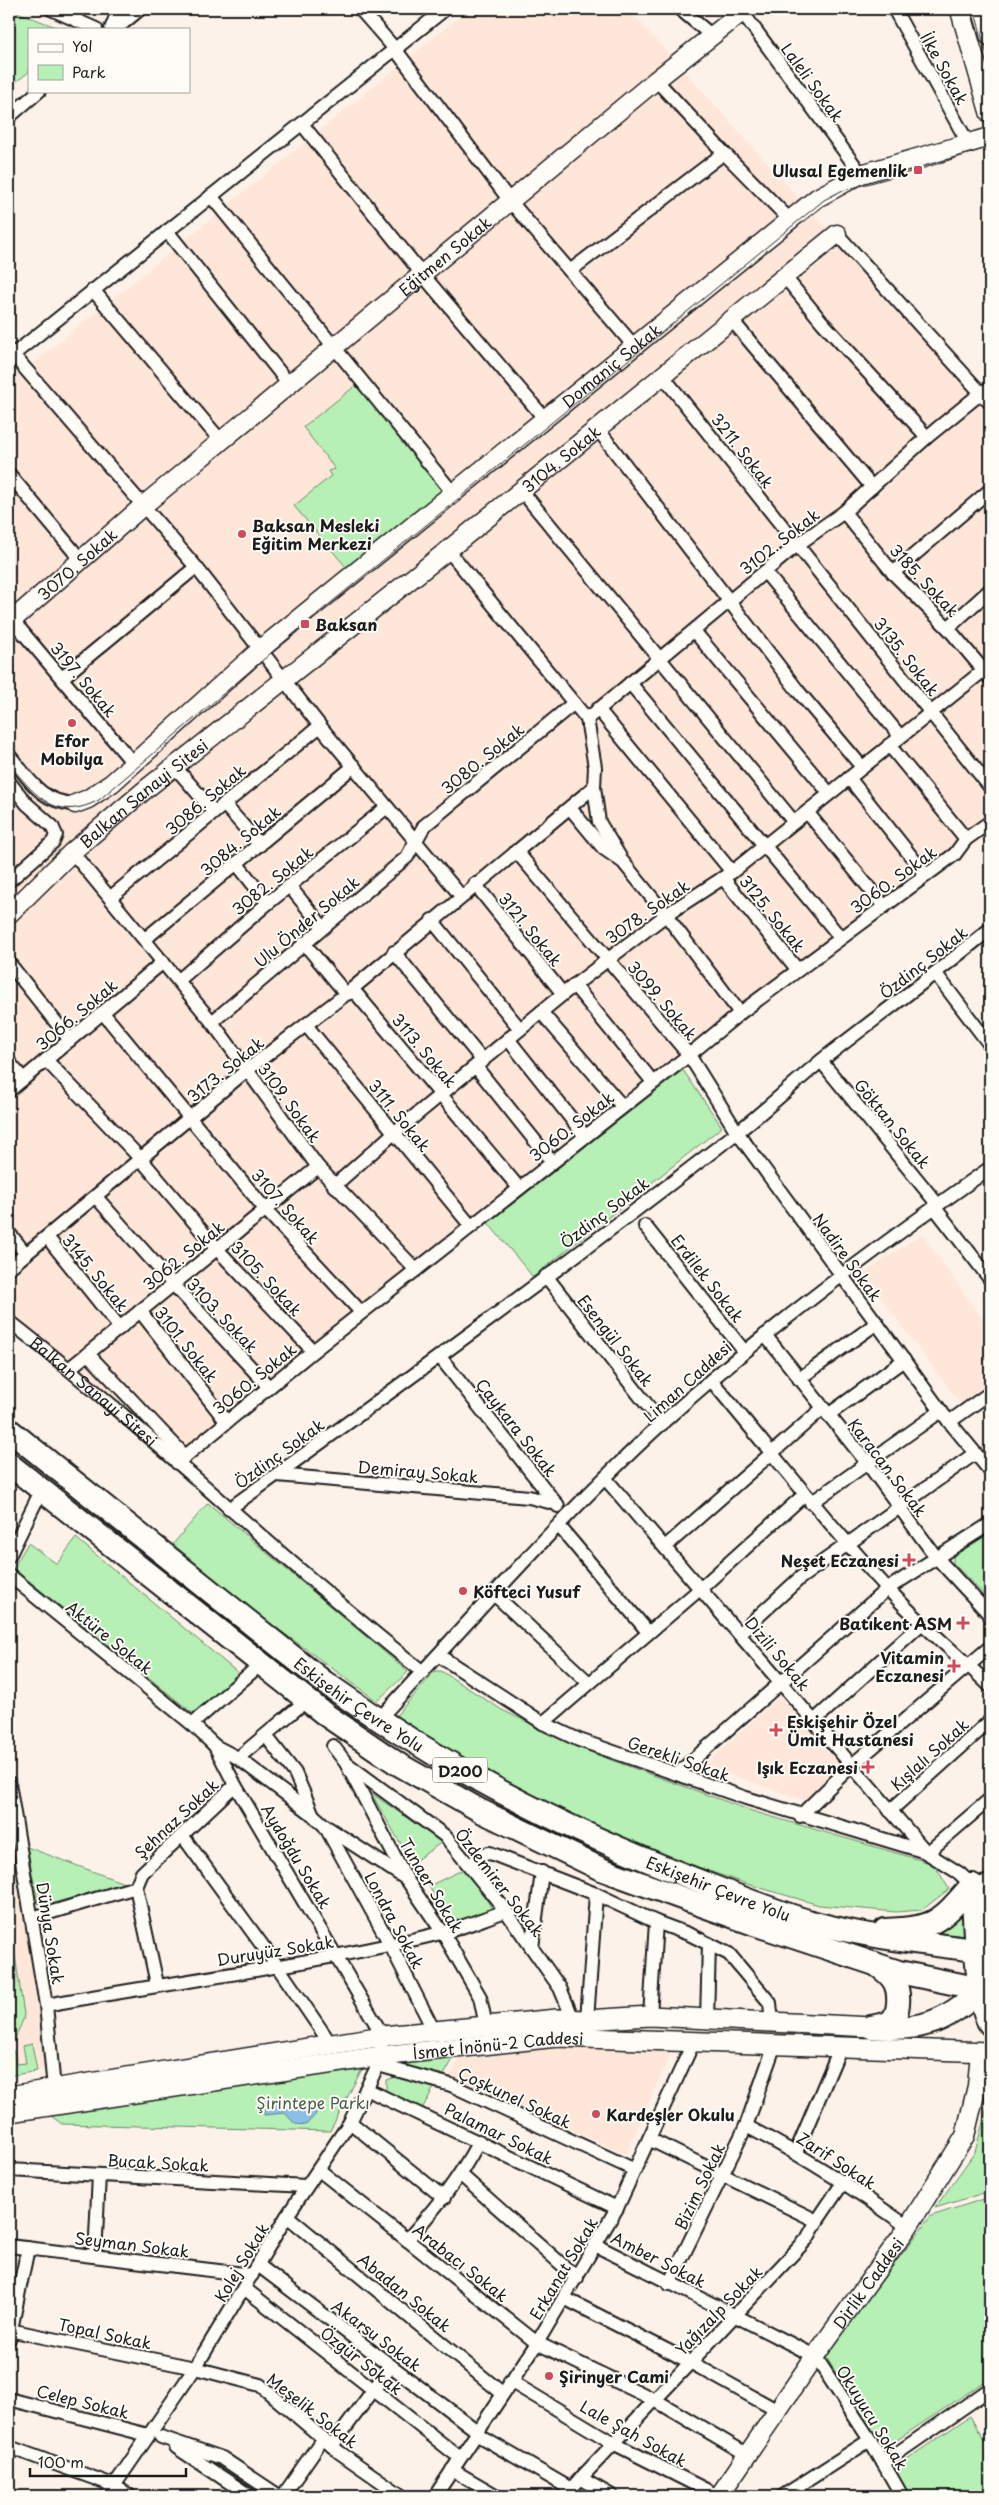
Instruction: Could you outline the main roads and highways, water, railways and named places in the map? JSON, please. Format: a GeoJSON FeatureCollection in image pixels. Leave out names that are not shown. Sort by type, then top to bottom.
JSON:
{"type":"FeatureCollection","features":[{"type":"Feature","properties":{"kind":"highway","name":"Eskişehir Çevre Yolu"},"geometry":{"type":"LineString","coordinates":[[9,1430],[316,1676],[378,1720],[490,1787],[562,1824],[620,1850],[755,1902],[830,1926],[909,1943],[984,1951]]}},
{"type":"Feature","properties":{"kind":"highway","name":"Eskişehir Çevre Yolu"},"geometry":{"type":"LineString","coordinates":[[9,1464],[307,1700],[398,1764],[481,1811],[545,1844],[650,1888],[877,1965],[985,1990]]}},
{"type":"Feature","properties":{"kind":"highway"},"geometry":{"type":"LineString","coordinates":[[830,1926],[884,1930],[927,1925],[945,1916],[981,1883]]}},
{"type":"Feature","properties":{"kind":"highway"},"geometry":{"type":"LineString","coordinates":[[981,1883],[990,1900]]}},
{"type":"Feature","properties":{"kind":"highway"},"geometry":{"type":"LineString","coordinates":[[981,1883],[986,2018],[990,2024]]}},
{"type":"Feature","properties":{"kind":"highway"},"geometry":{"type":"LineString","coordinates":[[871,2027],[888,2023],[896,2016],[898,2000],[896,1984],[889,1974],[877,1965]]}},
{"type":"Feature","properties":{"kind":"highway"},"geometry":{"type":"LineString","coordinates":[[871,2027],[900,2029],[923,2026],[944,2019],[985,1990]]}},
{"type":"Feature","properties":{"kind":"main road"},"geometry":{"type":"LineString","coordinates":[[960,9],[990,113]]}},
{"type":"Feature","properties":{"kind":"main road"},"geometry":{"type":"LineString","coordinates":[[982,9],[990,36]]}},
{"type":"Feature","properties":{"kind":"main road","name":"İsmet İnönü-2 Caddesi"},"geometry":{"type":"LineString","coordinates":[[9,2096],[330,2043],[434,2030],[650,2016],[871,2027]]}},
{"type":"Feature","properties":{"kind":"main road","name":"İsmet İnönü-2 Caddesi"},"geometry":{"type":"LineString","coordinates":[[9,2112],[557,2037],[985,2052]]}},
{"type":"Feature","properties":{"kind":"water"},"geometry":{"type":"Polygon","coordinates":[[[265,2100],[286,2106],[300,2100],[312,2104],[316,2114],[306,2125],[295,2124],[285,2113],[264,2115],[265,2100]]]}},
{"type":"Feature","properties":{"kind":"tram line"},"geometry":{"type":"LineString","coordinates":[[974,9],[990,65]]}},
{"type":"Feature","properties":{"kind":"tram line"},"geometry":{"type":"LineString","coordinates":[[9,764],[37,795],[58,807],[84,806],[99,800],[305,624],[824,200],[841,191],[918,170],[990,147]]}},
{"type":"Feature","properties":{"kind":"place","name":"Ulusal Egemenlik"},"geometry":{"type":"Point","coordinates":[918,170]}},
{"type":"Feature","properties":{"kind":"place","name":"Baksan Mesleki Eğitim Merkezi"},"geometry":{"type":"Point","coordinates":[242,534]}},
{"type":"Feature","properties":{"kind":"place","name":"Baksan"},"geometry":{"type":"Point","coordinates":[305,624]}},
{"type":"Feature","properties":{"kind":"place","name":"Efor Mobilya"},"geometry":{"type":"Point","coordinates":[72,723]}},
{"type":"Feature","properties":{"kind":"place","name":"Neşet Eczanesi"},"geometry":{"type":"Point","coordinates":[909,1560]}},
{"type":"Feature","properties":{"kind":"place","name":"Köfteci Yusuf"},"geometry":{"type":"Point","coordinates":[463,1591]}},
{"type":"Feature","properties":{"kind":"place","name":"Batıkent ASM"},"geometry":{"type":"Point","coordinates":[963,1623]}},
{"type":"Feature","properties":{"kind":"place","name":"Vitamin Eczanesi"},"geometry":{"type":"Point","coordinates":[954,1666]}},
{"type":"Feature","properties":{"kind":"place","name":"Eskişehir Özel Ümit Hastanesi"},"geometry":{"type":"Point","coordinates":[776,1730]}},
{"type":"Feature","properties":{"kind":"place","name":"Işık Eczanesi"},"geometry":{"type":"Point","coordinates":[868,1767]}},
{"type":"Feature","properties":{"kind":"place","name":"Kardeşler Okulu"},"geometry":{"type":"Point","coordinates":[596,2114]}},
{"type":"Feature","properties":{"kind":"place","name":"Şirinyer Cami"},"geometry":{"type":"Point","coordinates":[549,2376]}},
{"type":"Feature","properties":{"kind":"park label","name":"Şirintepe Parkı"},"geometry":{"type":"Point","coordinates":[313,2102]}}]}
